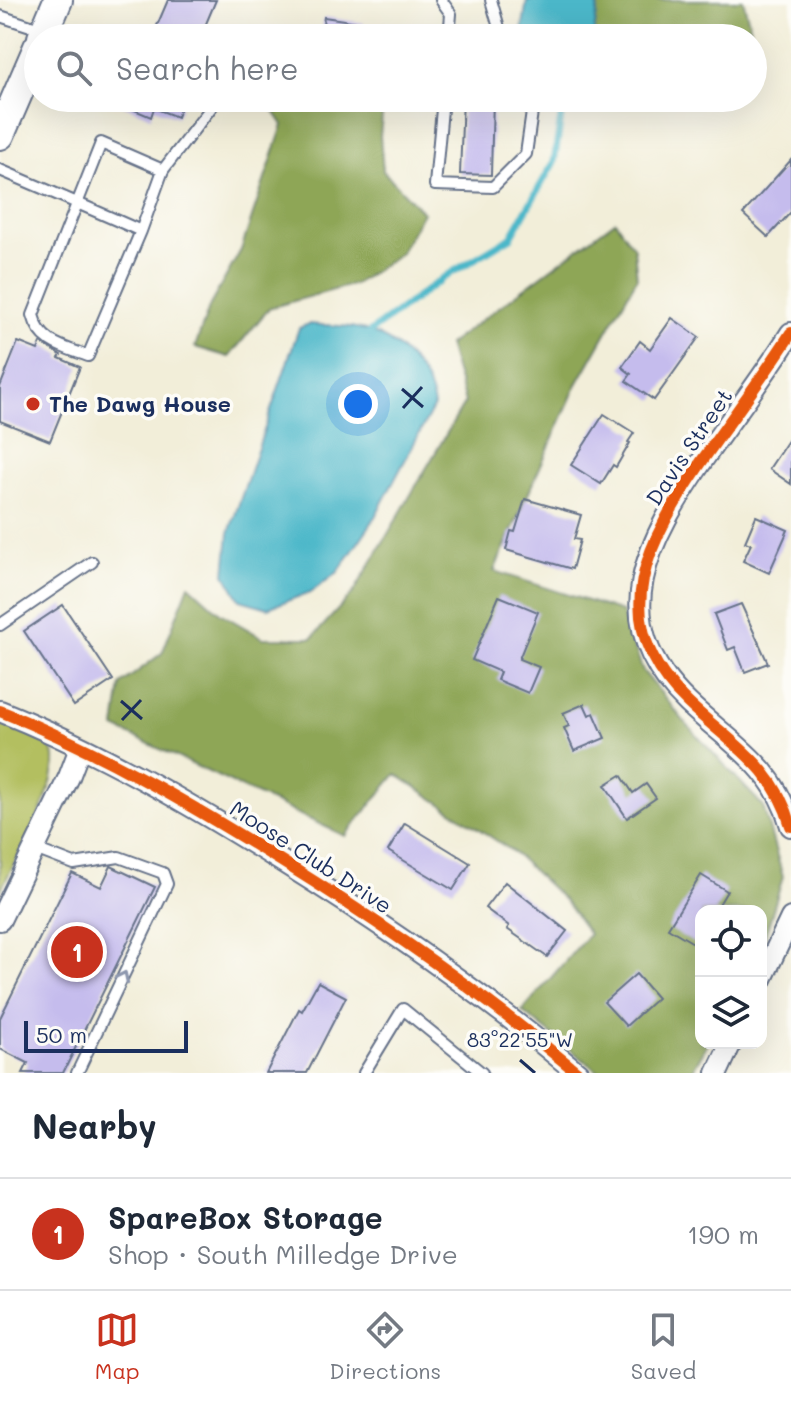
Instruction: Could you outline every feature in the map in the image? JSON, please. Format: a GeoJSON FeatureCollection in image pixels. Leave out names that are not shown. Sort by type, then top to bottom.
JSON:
{"type":"FeatureCollection","features":[{"type":"Feature","properties":{"kind":"main road"},"geometry":{"type":"LineString","coordinates":[[48,24],[58,0]]}},
{"type":"Feature","properties":{"kind":"main road"},"geometry":{"type":"LineString","coordinates":[[0,135],[24,80]]}},
{"type":"Feature","properties":{"kind":"street","name":"Davis Street"},"geometry":{"type":"LineString","coordinates":[[791,333],[672,505],[643,571],[639,606],[650,651],[661,670],[686,701],[758,765],[778,789],[791,826]]}},
{"type":"Feature","properties":{"kind":"street","name":"Moose Club Drive"},"geometry":{"type":"LineString","coordinates":[[0,711],[197,808],[356,907],[480,993],[578,1073]]}},
{"type":"Feature","properties":{"kind":"street"},"geometry":{"type":"LineString","coordinates":[[0,920],[80,748]]}},
{"type":"Feature","properties":{"kind":"street"},"geometry":{"type":"LineString","coordinates":[[763,977],[791,918]]}},
{"type":"Feature","properties":{"kind":"street"},"geometry":{"type":"LineString","coordinates":[[717,1073],[728,1049]]}},
{"type":"Feature","properties":{"kind":"lane"},"geometry":{"type":"LineString","coordinates":[[441,0],[451,14],[450,24]]}},
{"type":"Feature","properties":{"kind":"lane"},"geometry":{"type":"LineString","coordinates":[[491,0],[498,24]]}},
{"type":"Feature","properties":{"kind":"lane"},"geometry":{"type":"LineString","coordinates":[[0,16],[24,29]]}},
{"type":"Feature","properties":{"kind":"lane"},"geometry":{"type":"LineString","coordinates":[[163,170],[101,143],[33,315],[37,330],[44,337],[88,356],[141,231],[163,170],[208,112]]}},
{"type":"Feature","properties":{"kind":"lane"},"geometry":{"type":"LineString","coordinates":[[442,112],[435,185],[493,187],[526,154],[532,112]]}},
{"type":"Feature","properties":{"kind":"lane"},"geometry":{"type":"LineString","coordinates":[[0,170],[141,231]]}},
{"type":"Feature","properties":{"kind":"lane"},"geometry":{"type":"LineString","coordinates":[[0,625],[92,562]]}},
{"type":"Feature","properties":{"kind":"lane"},"geometry":{"type":"LineString","coordinates":[[35,849],[74,864],[119,857],[163,873],[167,884],[77,1073]]}},
{"type":"Feature","properties":{"kind":"lane"},"geometry":{"type":"LineString","coordinates":[[364,1073],[403,1009],[482,1073]]}},
{"type":"Feature","properties":{"kind":"green space"},"geometry":{"type":"Polygon","coordinates":[[[599,0],[743,0],[750,24],[595,24],[599,0]]]}},
{"type":"Feature","properties":{"kind":"green space"},"geometry":{"type":"Polygon","coordinates":[[[274,112],[382,112],[380,136],[383,171],[423,212],[400,254],[355,284],[269,308],[229,357],[195,347],[210,305],[241,250],[283,125],[274,112]]]}},
{"type":"Feature","properties":{"kind":"green space"},"geometry":{"type":"Polygon","coordinates":[[[615,221],[634,248],[637,278],[576,386],[494,571],[622,612],[643,671],[687,725],[763,806],[783,877],[767,929],[767,905],[695,905],[695,1049],[705,1049],[691,1073],[600,1073],[522,1011],[589,934],[564,900],[512,851],[396,774],[345,836],[115,728],[121,684],[162,653],[189,585],[220,613],[263,638],[312,638],[354,592],[465,402],[448,345],[615,221]]]}},
{"type":"Feature","properties":{"kind":"green space"},"geometry":{"type":"Polygon","coordinates":[[[0,720],[46,741],[54,759],[53,776],[38,818],[0,891],[0,720]]]}},
{"type":"Feature","properties":{"kind":"water"},"geometry":{"type":"Polygon","coordinates":[[[527,0],[599,0],[595,24],[523,24],[527,0]]]}},
{"type":"Feature","properties":{"kind":"water"},"geometry":{"type":"Polygon","coordinates":[[[309,324],[358,328],[389,342],[419,369],[434,406],[371,524],[338,572],[311,592],[268,608],[240,600],[225,574],[229,533],[299,328],[309,324]]]}},
{"type":"Feature","properties":{"kind":"building"},"geometry":{"type":"Polygon","coordinates":[[[168,0],[216,0],[206,24],[158,24],[168,0]]]}},
{"type":"Feature","properties":{"kind":"building"},"geometry":{"type":"Polygon","coordinates":[[[324,17],[364,23],[364,24],[323,24],[324,17]]]}},
{"type":"Feature","properties":{"kind":"building"},"geometry":{"type":"Polygon","coordinates":[[[462,112],[493,112],[491,175],[460,174],[462,112]]]}},
{"type":"Feature","properties":{"kind":"building"},"geometry":{"type":"Polygon","coordinates":[[[791,160],[791,212],[768,237],[743,214],[791,160]]]}},
{"type":"Feature","properties":{"kind":"building"},"geometry":{"type":"Polygon","coordinates":[[[672,318],[699,337],[654,400],[626,381],[631,374],[622,367],[640,341],[650,349],[672,318]]]}},
{"type":"Feature","properties":{"kind":"building","name":"The Dawg House"},"geometry":{"type":"Polygon","coordinates":[[[18,342],[38,350],[41,343],[61,355],[59,358],[80,367],[50,441],[0,421],[0,387],[18,342]]]}},
{"type":"Feature","properties":{"kind":"building"},"geometry":{"type":"Polygon","coordinates":[[[604,414],[634,433],[616,467],[613,465],[601,484],[571,465],[604,414]]]}},
{"type":"Feature","properties":{"kind":"building"},"geometry":{"type":"Polygon","coordinates":[[[791,436],[791,484],[769,469],[791,436]]]}},
{"type":"Feature","properties":{"kind":"building"},"geometry":{"type":"Polygon","coordinates":[[[525,499],[581,515],[574,539],[580,540],[572,569],[506,550],[525,499]]]}},
{"type":"Feature","properties":{"kind":"building"},"geometry":{"type":"Polygon","coordinates":[[[756,516],[788,530],[769,573],[743,561],[751,544],[745,542],[756,516]]]}},
{"type":"Feature","properties":{"kind":"building"},"geometry":{"type":"Polygon","coordinates":[[[499,596],[538,612],[519,659],[539,667],[528,693],[497,680],[500,672],[472,660],[499,596]]]}},
{"type":"Feature","properties":{"kind":"building"},"geometry":{"type":"Polygon","coordinates":[[[741,604],[768,663],[745,672],[735,647],[728,650],[714,614],[741,604]]]}},
{"type":"Feature","properties":{"kind":"building"},"geometry":{"type":"Polygon","coordinates":[[[63,605],[113,680],[74,706],[24,631],[63,605]]]}},
{"type":"Feature","properties":{"kind":"building"},"geometry":{"type":"Polygon","coordinates":[[[584,704],[589,715],[594,713],[605,738],[574,751],[564,728],[569,726],[563,713],[584,704]]]}},
{"type":"Feature","properties":{"kind":"building"},"geometry":{"type":"Polygon","coordinates":[[[621,775],[633,793],[646,784],[656,798],[627,818],[605,785],[621,775]]]}},
{"type":"Feature","properties":{"kind":"building"},"geometry":{"type":"Polygon","coordinates":[[[405,823],[470,863],[453,890],[388,851],[405,823]]]}},
{"type":"Feature","properties":{"kind":"building"},"geometry":{"type":"Polygon","coordinates":[[[111,866],[155,887],[63,1073],[23,1073],[28,1063],[0,1049],[0,1018],[72,873],[101,887],[111,866]]]}},
{"type":"Feature","properties":{"kind":"building"},"geometry":{"type":"Polygon","coordinates":[[[701,875],[727,891],[719,905],[695,905],[695,944],[668,928],[701,875]]]}},
{"type":"Feature","properties":{"kind":"building"},"geometry":{"type":"Polygon","coordinates":[[[505,882],[567,931],[547,957],[507,929],[509,926],[485,908],[505,882]]]}},
{"type":"Feature","properties":{"kind":"building"},"geometry":{"type":"Polygon","coordinates":[[[636,974],[657,998],[626,1026],[604,1002],[636,974]]]}},
{"type":"Feature","properties":{"kind":"building"},"geometry":{"type":"Polygon","coordinates":[[[318,982],[346,997],[307,1073],[266,1073],[299,1009],[302,1011],[318,982]]]}},
{"type":"Feature","properties":{"kind":"waterway"},"geometry":{"type":"LineString","coordinates":[[370,332],[443,278],[511,237],[554,162],[562,112]]}},
{"type":"Feature","properties":{"kind":"cycle path"},"geometry":{"type":"LineString","coordinates":[[791,333],[704,458],[666,519],[652,549],[643,580],[640,610],[646,641],[661,672],[688,703],[762,771],[774,787],[791,826]]}},
{"type":"Feature","properties":{"kind":"cycle path"},"geometry":{"type":"LineString","coordinates":[[0,711],[74,743],[145,780],[283,862],[434,962],[578,1073]]}},
{"type":"Feature","properties":{"kind":"place","name":"The Dawg House"},"geometry":{"type":"Point","coordinates":[33,404]}},
{"type":"Feature","properties":{"kind":"place","name":"SpareBox Storage"},"geometry":{"type":"Point","coordinates":[77,952]}}]}
